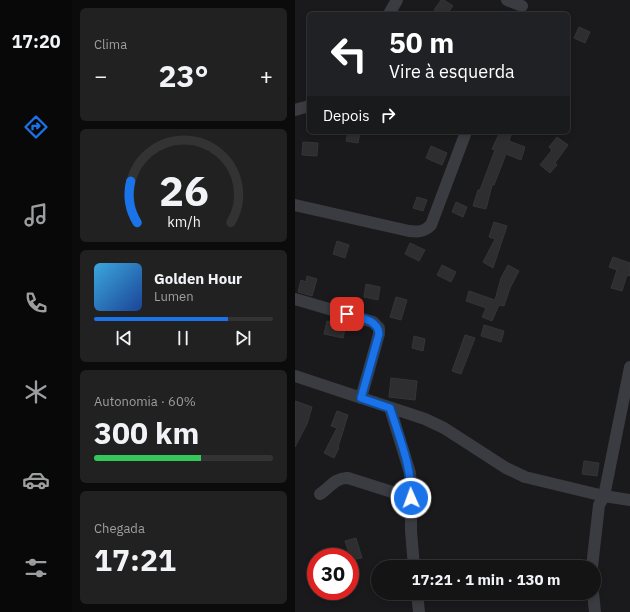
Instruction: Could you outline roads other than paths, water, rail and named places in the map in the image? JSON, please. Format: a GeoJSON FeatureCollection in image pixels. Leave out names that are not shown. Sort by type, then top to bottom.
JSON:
{"type":"FeatureCollection","features":[{"type":"Feature","properties":{"kind":"street"},"geometry":{"type":"LineString","coordinates":[[390,12],[397,0]]}},
{"type":"Feature","properties":{"kind":"street"},"geometry":{"type":"LineString","coordinates":[[507,0],[522,7]]}},
{"type":"Feature","properties":{"kind":"street"},"geometry":{"type":"LineString","coordinates":[[295,110],[307,107]]}},
{"type":"Feature","properties":{"kind":"street"},"geometry":{"type":"LineString","coordinates":[[295,205],[409,231],[417,232],[427,230],[431,225],[465,134]]}},
{"type":"Feature","properties":{"kind":"street"},"geometry":{"type":"LineString","coordinates":[[295,299],[373,322],[379,328],[379,334],[361,398]]}},
{"type":"Feature","properties":{"kind":"street"},"geometry":{"type":"LineString","coordinates":[[593,560],[599,505],[604,496],[630,367]]}},
{"type":"Feature","properties":{"kind":"street"},"geometry":{"type":"LineString","coordinates":[[295,376],[425,419],[444,428],[506,468],[525,477],[604,496],[630,500]]}},
{"type":"Feature","properties":{"kind":"street"},"geometry":{"type":"LineString","coordinates":[[390,408],[410,472],[411,531],[414,560]]}},
{"type":"Feature","properties":{"kind":"street"},"geometry":{"type":"LineString","coordinates":[[320,494],[338,480],[348,478],[411,498]]}},
{"type":"Feature","properties":{"kind":"street"},"geometry":{"type":"LineString","coordinates":[[418,600],[419,612]]}},
{"type":"Feature","properties":{"kind":"street"},"geometry":{"type":"LineString","coordinates":[[594,600],[595,612]]}}]}
